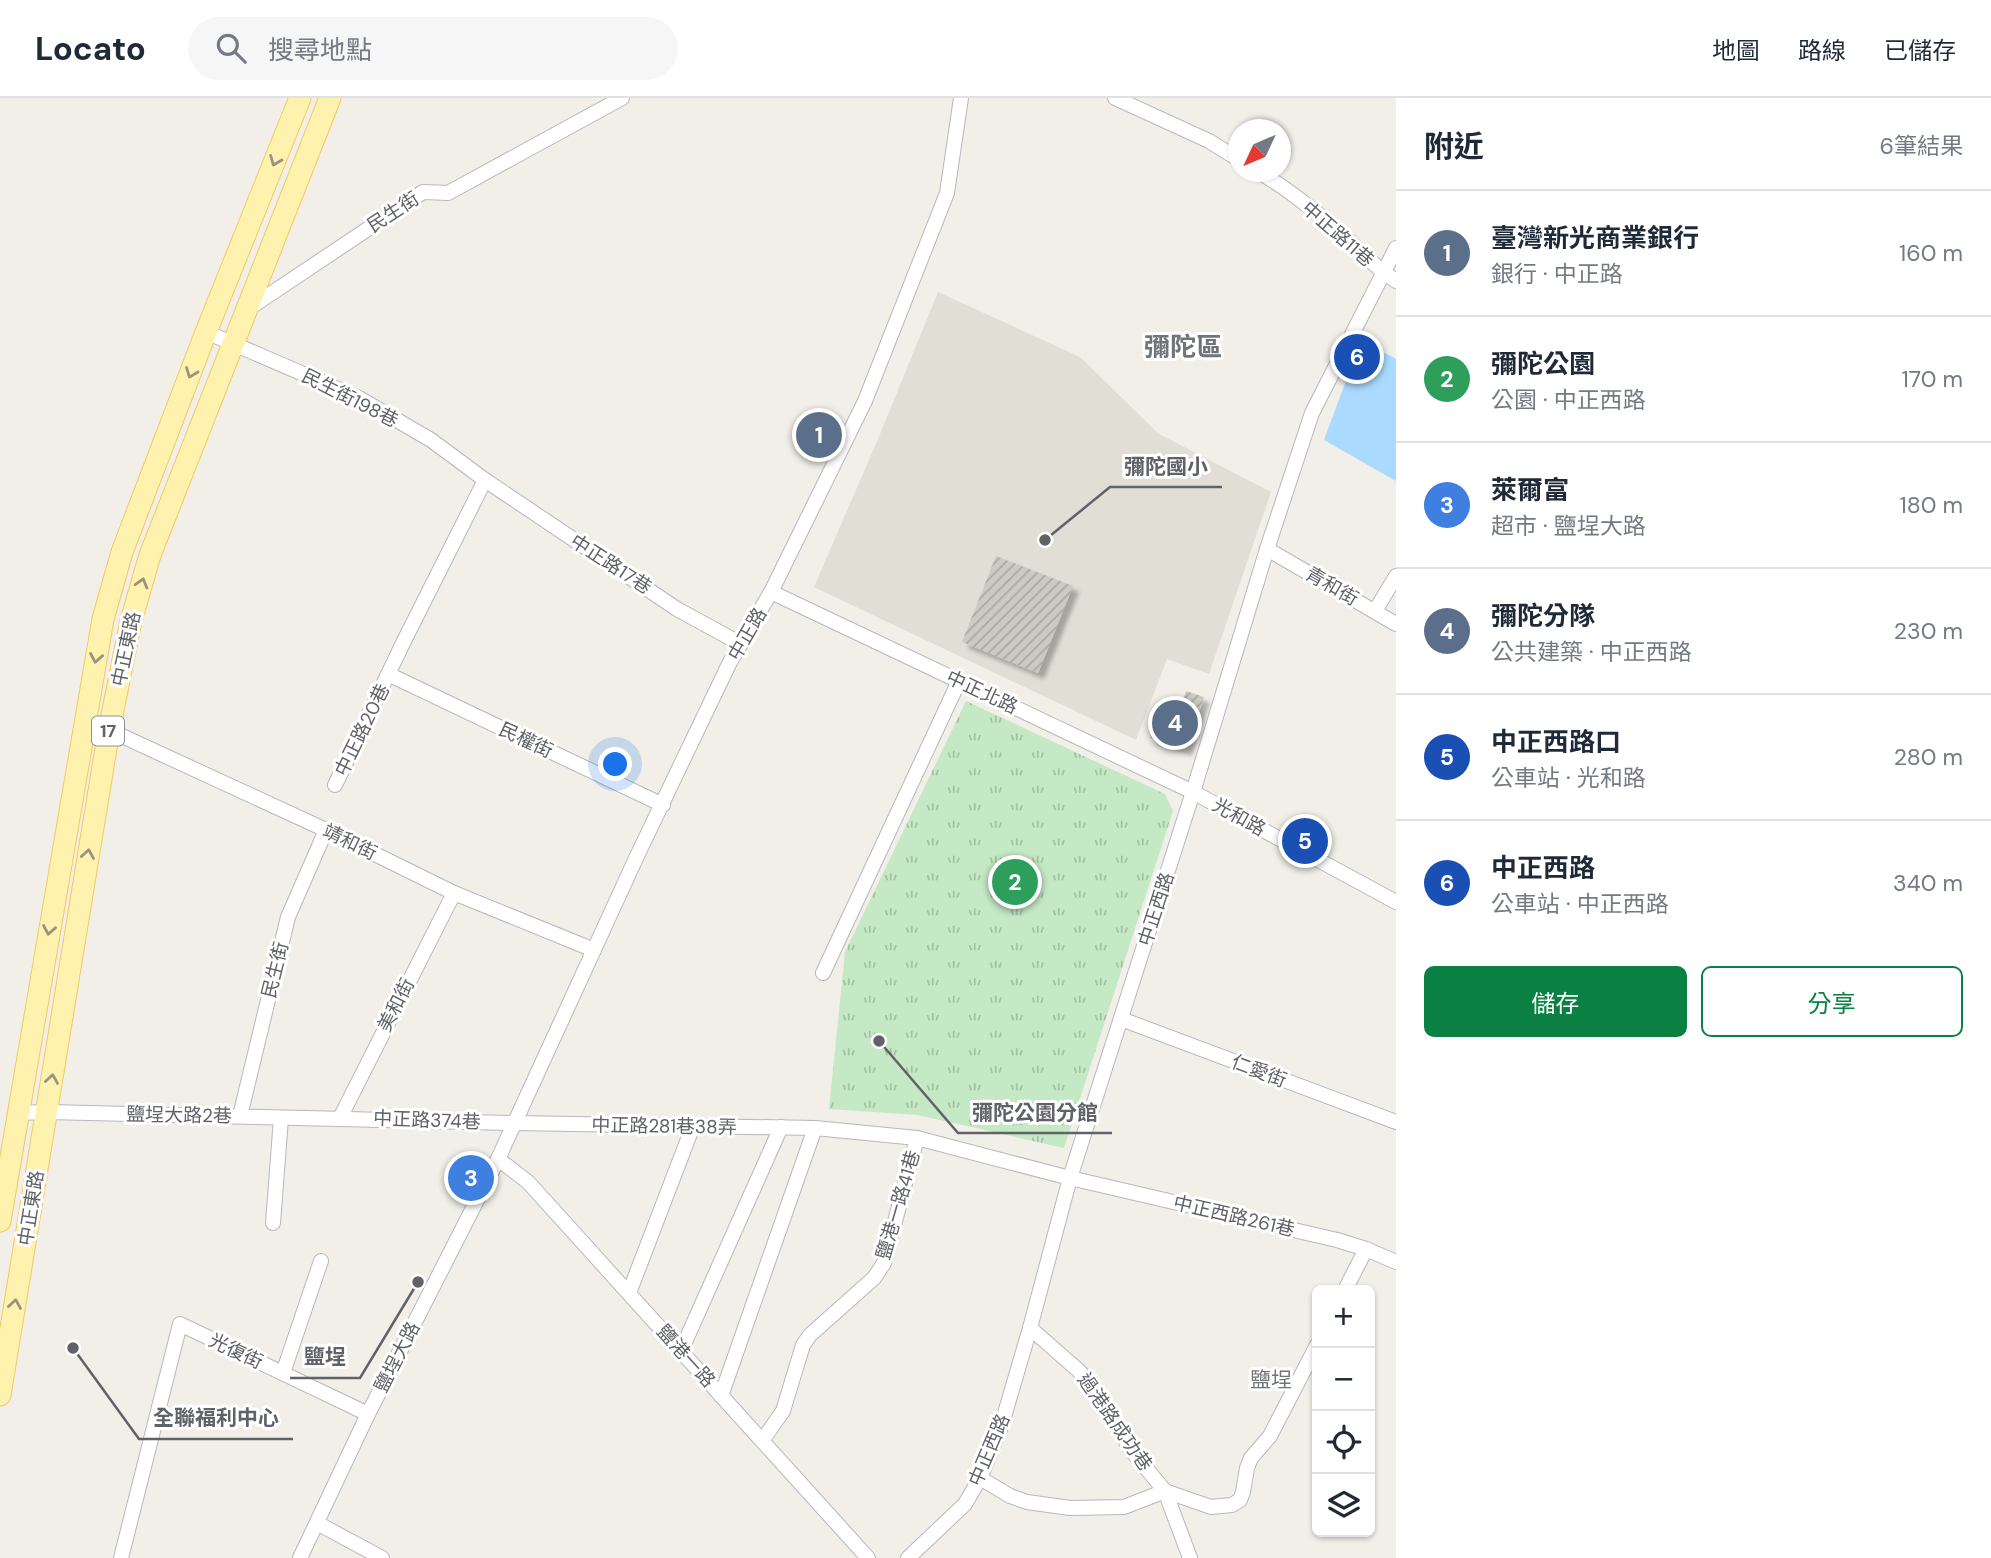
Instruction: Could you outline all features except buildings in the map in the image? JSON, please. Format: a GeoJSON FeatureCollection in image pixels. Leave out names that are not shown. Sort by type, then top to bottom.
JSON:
{"type":"FeatureCollection","features":[{"type":"Feature","properties":{"kind":"main road","name":"中正東路"},"geometry":{"type":"LineString","coordinates":[[0,1221],[103,619],[122,552],[300,98]]}},
{"type":"Feature","properties":{"kind":"main road","name":"中正東路"},"geometry":{"type":"LineString","coordinates":[[0,1395],[108,730],[131,621],[150,555],[330,98]]}},
{"type":"Feature","properties":{"kind":"street","name":"民生街"},"geometry":{"type":"LineString","coordinates":[[248,309],[423,192],[448,192],[622,98]]}},
{"type":"Feature","properties":{"kind":"street","name":"中正路"},"geometry":{"type":"LineString","coordinates":[[498,1159],[594,950],[741,643],[771,592],[865,401],[947,193],[961,98]]}},
{"type":"Feature","properties":{"kind":"street"},"geometry":{"type":"LineString","coordinates":[[1115,98],[1209,141],[1228,153]]}},
{"type":"Feature","properties":{"kind":"street","name":"中正路11巷"},"geometry":{"type":"LineString","coordinates":[[1276,182],[1396,281]]}},
{"type":"Feature","properties":{"kind":"street","name":"中正西路"},"geometry":{"type":"LineString","coordinates":[[908,1558],[965,1504],[980,1479],[1001,1427],[1070,1178],[1311,413],[1396,248]]}},
{"type":"Feature","properties":{"kind":"street","name":"民生街198巷"},"geometry":{"type":"LineString","coordinates":[[206,332],[359,398],[431,440],[485,480]]}},
{"type":"Feature","properties":{"kind":"street"},"geometry":{"type":"LineString","coordinates":[[390,675],[403,643],[485,480]]}},
{"type":"Feature","properties":{"kind":"street","name":"中正路17巷"},"geometry":{"type":"LineString","coordinates":[[485,480],[677,609],[741,643]]}},
{"type":"Feature","properties":{"kind":"street","name":"青和街"},"geometry":{"type":"LineString","coordinates":[[1267,549],[1396,624]]}},
{"type":"Feature","properties":{"kind":"street"},"geometry":{"type":"LineString","coordinates":[[1375,611],[1396,576]]}},
{"type":"Feature","properties":{"kind":"street","name":"中正北路"},"geometry":{"type":"LineString","coordinates":[[771,592],[1193,792]]}},
{"type":"Feature","properties":{"kind":"street","name":"中正路20巷"},"geometry":{"type":"LineString","coordinates":[[335,785],[390,675]]}},
{"type":"Feature","properties":{"kind":"street","name":"民權街"},"geometry":{"type":"LineString","coordinates":[[390,675],[663,805]]}},
{"type":"Feature","properties":{"kind":"street"},"geometry":{"type":"LineString","coordinates":[[823,973],[959,681]]}},
{"type":"Feature","properties":{"kind":"street","name":"靖和街"},"geometry":{"type":"LineString","coordinates":[[108,730],[326,830],[454,893],[594,950]]}},
{"type":"Feature","properties":{"kind":"street","name":"光和路"},"geometry":{"type":"LineString","coordinates":[[1193,792],[1396,902]]}},
{"type":"Feature","properties":{"kind":"street","name":"民生街"},"geometry":{"type":"LineString","coordinates":[[240,1116],[288,917],[326,830]]}},
{"type":"Feature","properties":{"kind":"street","name":"美和街"},"geometry":{"type":"LineString","coordinates":[[340,1118],[454,893]]}},
{"type":"Feature","properties":{"kind":"street","name":"仁愛街"},"geometry":{"type":"LineString","coordinates":[[1121,1019],[1396,1122]]}},
{"type":"Feature","properties":{"kind":"street","name":"鹽埕大路2巷"},"geometry":{"type":"LineString","coordinates":[[18,1113],[340,1118]]}},
{"type":"Feature","properties":{"kind":"street"},"geometry":{"type":"LineString","coordinates":[[273,1223],[281,1118]]}},
{"type":"Feature","properties":{"kind":"street","name":"中正路374巷"},"geometry":{"type":"LineString","coordinates":[[340,1118],[514,1123]]}},
{"type":"Feature","properties":{"kind":"street","name":"中正路281巷38弄"},"geometry":{"type":"LineString","coordinates":[[514,1123],[815,1128],[917,1138]]}},
{"type":"Feature","properties":{"kind":"street"},"geometry":{"type":"LineString","coordinates":[[629,1293],[693,1126]]}},
{"type":"Feature","properties":{"kind":"street"},"geometry":{"type":"LineString","coordinates":[[681,1351],[781,1127]]}},
{"type":"Feature","properties":{"kind":"street"},"geometry":{"type":"LineString","coordinates":[[721,1396],[815,1128]]}},
{"type":"Feature","properties":{"kind":"street","name":"中正西路261巷"},"geometry":{"type":"LineString","coordinates":[[917,1138],[1070,1178],[1337,1240],[1396,1262]]}},
{"type":"Feature","properties":{"kind":"street","name":"鹽港一路41巷"},"geometry":{"type":"LineString","coordinates":[[762,1441],[783,1411],[803,1345],[810,1335],[874,1278],[884,1263],[917,1138]]}},
{"type":"Feature","properties":{"kind":"street","name":"鹽港一路"},"geometry":{"type":"LineString","coordinates":[[498,1159],[528,1182],[868,1558]]}},
{"type":"Feature","properties":{"kind":"street","name":"鹽埕大路"},"geometry":{"type":"LineString","coordinates":[[300,1558],[368,1414],[498,1159]]}},
{"type":"Feature","properties":{"kind":"street"},"geometry":{"type":"LineString","coordinates":[[1348,1285],[1366,1249]]}},
{"type":"Feature","properties":{"kind":"street"},"geometry":{"type":"LineString","coordinates":[[283,1373],[321,1261]]}},
{"type":"Feature","properties":{"kind":"street","name":"光復街"},"geometry":{"type":"LineString","coordinates":[[121,1558],[180,1324],[368,1414]]}},
{"type":"Feature","properties":{"kind":"street","name":"過港路成功巷"},"geometry":{"type":"LineString","coordinates":[[1030,1328],[1093,1386],[1131,1450],[1165,1491],[1190,1558]]}},
{"type":"Feature","properties":{"kind":"street","name":"過港路成功巷"},"geometry":{"type":"LineString","coordinates":[[980,1479],[1027,1502],[1070,1508],[1124,1507],[1165,1491],[1211,1507],[1232,1506],[1240,1500],[1251,1458],[1270,1436],[1315,1348]]}},
{"type":"Feature","properties":{"kind":"street"},"geometry":{"type":"LineString","coordinates":[[317,1522],[382,1558]]}},
{"type":"Feature","properties":{"kind":"shaded area"},"geometry":{"type":"Polygon","coordinates":[[[938,292],[1080,357],[1159,434],[1271,492],[1209,674],[1167,659],[1136,740],[814,587],[938,292]]]}},
{"type":"Feature","properties":{"kind":"green space"},"geometry":{"type":"Polygon","coordinates":[[[966,701],[1165,794],[1173,811],[1064,1148],[918,1115],[829,1109],[845,952],[966,701]]]}},
{"type":"Feature","properties":{"kind":"water"},"geometry":{"type":"Polygon","coordinates":[[[1361,340],[1396,359],[1396,481],[1324,440],[1361,340]]]}},
{"type":"Feature","properties":{"kind":"place","name":"中正西路"},"geometry":{"type":"Point","coordinates":[1357,357]}},
{"type":"Feature","properties":{"kind":"place","name":"臺灣新光商業銀行"},"geometry":{"type":"Point","coordinates":[819,435]}},
{"type":"Feature","properties":{"kind":"place","name":"彌陀國小"},"geometry":{"type":"Point","coordinates":[1045,540]}},
{"type":"Feature","properties":{"kind":"place","name":"彌陀分隊"},"geometry":{"type":"Point","coordinates":[1175,723]}},
{"type":"Feature","properties":{"kind":"place","name":"中正西路口"},"geometry":{"type":"Point","coordinates":[1305,841]}},
{"type":"Feature","properties":{"kind":"place","name":"彌陀公園"},"geometry":{"type":"Point","coordinates":[1015,882]}},
{"type":"Feature","properties":{"kind":"place","name":"彌陀公園分館"},"geometry":{"type":"Point","coordinates":[879,1041]}},
{"type":"Feature","properties":{"kind":"place","name":"萊爾富"},"geometry":{"type":"Point","coordinates":[471,1178]}},
{"type":"Feature","properties":{"kind":"place","name":"鹽埕"},"geometry":{"type":"Point","coordinates":[418,1282]}},
{"type":"Feature","properties":{"kind":"place","name":"全聯福利中心"},"geometry":{"type":"Point","coordinates":[73,1348]}},
{"type":"Feature","properties":{"kind":"district","name":"彌陀區"},"geometry":{"type":"Point","coordinates":[1183,347]}},
{"type":"Feature","properties":{"kind":"district","name":"鹽埕"},"geometry":{"type":"Point","coordinates":[1271,1380]}}]}
